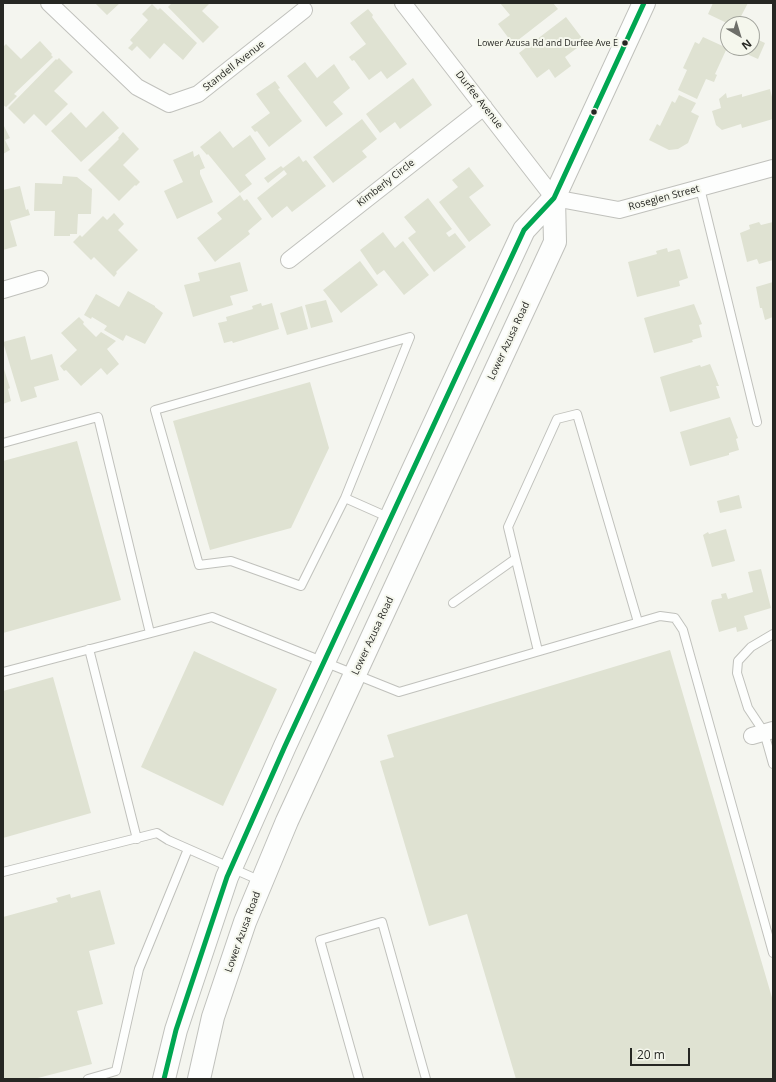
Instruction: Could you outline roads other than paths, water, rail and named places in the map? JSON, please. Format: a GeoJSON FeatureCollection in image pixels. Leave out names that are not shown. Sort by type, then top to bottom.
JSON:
{"type":"FeatureCollection","features":[{"type":"Feature","properties":{"kind":"main road","name":"Lower Azusa Road"},"geometry":{"type":"LineString","coordinates":[[164,1079],[176,1030],[200,952],[231,868],[324,662],[524,230],[554,198],[644,3]]}},
{"type":"Feature","properties":{"kind":"main road","name":"Lower Azusa Road"},"geometry":{"type":"LineString","coordinates":[[199,1079],[213,1017],[245,922],[287,822],[555,242],[554,198]]}},
{"type":"Feature","properties":{"kind":"street","name":"Standell Avenue"},"geometry":{"type":"LineString","coordinates":[[49,3],[138,87],[169,104],[198,94],[304,10]]}},
{"type":"Feature","properties":{"kind":"street","name":"Durfee Avenue"},"geometry":{"type":"LineString","coordinates":[[403,3],[554,198]]}},
{"type":"Feature","properties":{"kind":"street","name":"Kimberly Circle"},"geometry":{"type":"LineString","coordinates":[[289,260],[484,107]]}},
{"type":"Feature","properties":{"kind":"street","name":"Roseglen Street"},"geometry":{"type":"LineString","coordinates":[[554,198],[619,210],[773,168]]}},
{"type":"Feature","properties":{"kind":"street"},"geometry":{"type":"LineString","coordinates":[[3,290],[40,279]]}},
{"type":"Feature","properties":{"kind":"lane"},"geometry":{"type":"LineString","coordinates":[[700,188],[757,422]]}},
{"type":"Feature","properties":{"kind":"lane"},"geometry":{"type":"LineString","coordinates":[[410,337],[345,498],[301,586],[231,561],[199,565],[156,410],[410,337]]}},
{"type":"Feature","properties":{"kind":"lane"},"geometry":{"type":"LineString","coordinates":[[538,651],[508,527],[557,419],[577,414],[638,622]]}},
{"type":"Feature","properties":{"kind":"lane"},"geometry":{"type":"LineString","coordinates":[[3,443],[98,417],[150,633]]}},
{"type":"Feature","properties":{"kind":"lane"},"geometry":{"type":"LineString","coordinates":[[345,498],[390,519]]}},
{"type":"Feature","properties":{"kind":"lane"},"geometry":{"type":"LineString","coordinates":[[453,603],[515,559]]}},
{"type":"Feature","properties":{"kind":"lane"},"geometry":{"type":"LineString","coordinates":[[3,672],[212,617],[399,692],[660,616],[674,618],[683,630],[773,953]]}},
{"type":"Feature","properties":{"kind":"lane"},"geometry":{"type":"LineString","coordinates":[[773,634],[751,647],[738,661],[738,673],[748,708],[763,733],[773,764]]}},
{"type":"Feature","properties":{"kind":"lane"},"geometry":{"type":"LineString","coordinates":[[89,649],[137,839]]}},
{"type":"Feature","properties":{"kind":"lane"},"geometry":{"type":"LineString","coordinates":[[3,872],[157,833],[188,849],[262,881]]}},
{"type":"Feature","properties":{"kind":"lane"},"geometry":{"type":"LineString","coordinates":[[88,1079],[116,1070],[139,969],[188,849]]}},
{"type":"Feature","properties":{"kind":"lane"},"geometry":{"type":"LineString","coordinates":[[359,1079],[320,940],[382,922],[426,1079]]}},
{"type":"Feature","properties":{"kind":"place","name":"Lower Azusa Rd and Durfee Ave E"},"geometry":{"type":"Point","coordinates":[625,43]}}]}
